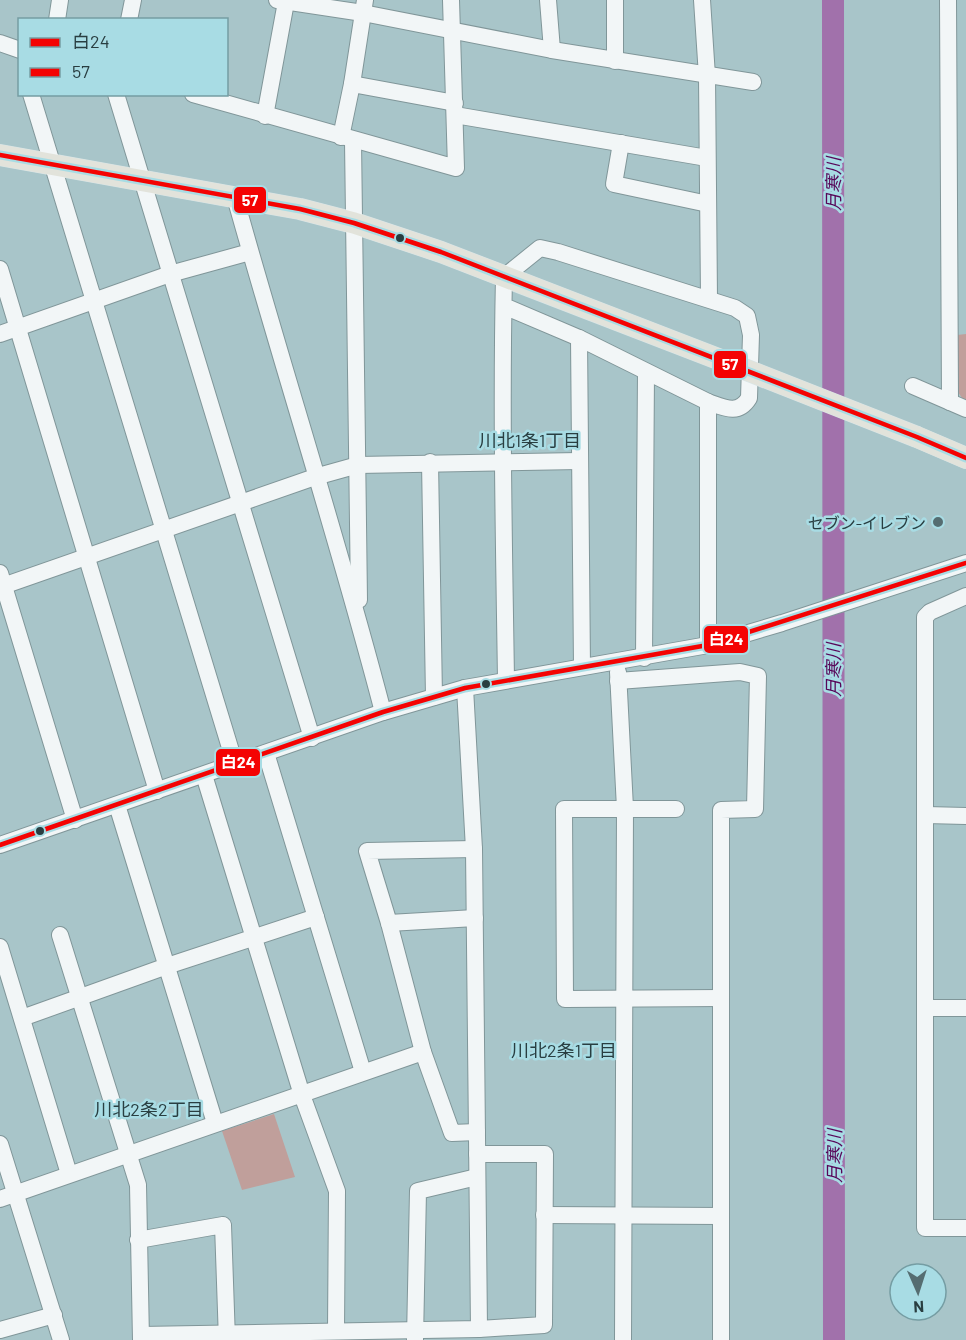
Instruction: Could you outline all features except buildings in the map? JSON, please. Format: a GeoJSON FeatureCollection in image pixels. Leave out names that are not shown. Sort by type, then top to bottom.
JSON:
{"type":"FeatureCollection","features":[{"type":"Feature","properties":{"kind":"main road"},"geometry":{"type":"LineString","coordinates":[[0,155],[300,209],[354,223],[441,252],[966,458]]}},
{"type":"Feature","properties":{"kind":"street"},"geometry":{"type":"LineString","coordinates":[[57,18],[60,0]]}},
{"type":"Feature","properties":{"kind":"street"},"geometry":{"type":"LineString","coordinates":[[129,18],[133,0]]}},
{"type":"Feature","properties":{"kind":"street"},"geometry":{"type":"LineString","coordinates":[[200,96],[456,168],[451,0]]}},
{"type":"Feature","properties":{"kind":"street"},"geometry":{"type":"LineString","coordinates":[[548,0],[552,50]]}},
{"type":"Feature","properties":{"kind":"street"},"geometry":{"type":"LineString","coordinates":[[615,0],[615,61]]}},
{"type":"Feature","properties":{"kind":"street"},"geometry":{"type":"LineString","coordinates":[[702,0],[707,76],[709,299]]}},
{"type":"Feature","properties":{"kind":"street"},"geometry":{"type":"LineString","coordinates":[[948,0],[958,151],[950,402]]}},
{"type":"Feature","properties":{"kind":"street"},"geometry":{"type":"LineString","coordinates":[[265,116],[290,1],[364,6],[451,31],[615,61],[753,82]]}},
{"type":"Feature","properties":{"kind":"street"},"geometry":{"type":"LineString","coordinates":[[359,619],[354,223],[347,139],[352,84],[364,6]]}},
{"type":"Feature","properties":{"kind":"street"},"geometry":{"type":"LineString","coordinates":[[0,43],[18,51]]}},
{"type":"Feature","properties":{"kind":"street"},"geometry":{"type":"LineString","coordinates":[[352,84],[455,109],[707,158]]}},
{"type":"Feature","properties":{"kind":"street"},"geometry":{"type":"LineString","coordinates":[[32,96],[235,764]]}},
{"type":"Feature","properties":{"kind":"street"},"geometry":{"type":"LineString","coordinates":[[118,96],[312,738]]}},
{"type":"Feature","properties":{"kind":"street"},"geometry":{"type":"LineString","coordinates":[[621,143],[615,184],[708,204]]}},
{"type":"Feature","properties":{"kind":"street"},"geometry":{"type":"LineString","coordinates":[[235,197],[315,477],[359,619],[383,712]]}},
{"type":"Feature","properties":{"kind":"street"},"geometry":{"type":"LineString","coordinates":[[504,306],[579,338],[708,402],[728,409],[739,409],[748,398],[751,334],[747,316],[735,308],[558,252],[540,248],[504,277],[502,461],[506,680]]}},
{"type":"Feature","properties":{"kind":"street"},"geometry":{"type":"LineString","coordinates":[[0,334],[170,274],[250,252]]}},
{"type":"Feature","properties":{"kind":"street"},"geometry":{"type":"LineString","coordinates":[[0,269],[157,791]]}},
{"type":"Feature","properties":{"kind":"street"},"geometry":{"type":"LineString","coordinates":[[579,338],[582,667]]}},
{"type":"Feature","properties":{"kind":"street"},"geometry":{"type":"LineString","coordinates":[[644,658],[646,372]]}},
{"type":"Feature","properties":{"kind":"street"},"geometry":{"type":"LineString","coordinates":[[913,386],[966,409]]}},
{"type":"Feature","properties":{"kind":"street"},"geometry":{"type":"LineString","coordinates":[[708,402],[708,645]]}},
{"type":"Feature","properties":{"kind":"street"},"geometry":{"type":"LineString","coordinates":[[75,820],[1,582],[86,557],[315,477],[358,465],[579,461]]}},
{"type":"Feature","properties":{"kind":"street"},"geometry":{"type":"LineString","coordinates":[[430,462],[434,697]]}},
{"type":"Feature","properties":{"kind":"street"},"geometry":{"type":"LineString","coordinates":[[0,845],[383,712],[434,697],[506,680],[644,658],[708,645],[966,563]]}},
{"type":"Feature","properties":{"kind":"street"},"geometry":{"type":"LineString","coordinates":[[966,596],[930,612],[925,617],[925,1228],[966,1228]]}},
{"type":"Feature","properties":{"kind":"street"},"geometry":{"type":"LineString","coordinates":[[618,662],[625,808],[623,1340]]}},
{"type":"Feature","properties":{"kind":"street"},"geometry":{"type":"LineString","coordinates":[[618,681],[740,672],[758,676],[755,809],[721,810],[721,1340]]}},
{"type":"Feature","properties":{"kind":"street"},"geometry":{"type":"LineString","coordinates":[[465,688],[474,849],[479,1329]]}},
{"type":"Feature","properties":{"kind":"street"},"geometry":{"type":"LineString","coordinates":[[266,753],[363,1072]]}},
{"type":"Feature","properties":{"kind":"street"},"geometry":{"type":"LineString","coordinates":[[204,775],[302,1095],[337,1191],[336,1331]]}},
{"type":"Feature","properties":{"kind":"street"},"geometry":{"type":"LineString","coordinates":[[117,805],[215,1124]]}},
{"type":"Feature","properties":{"kind":"street"},"geometry":{"type":"LineString","coordinates":[[676,809],[564,809],[565,999],[721,998]]}},
{"type":"Feature","properties":{"kind":"street"},"geometry":{"type":"LineString","coordinates":[[926,815],[966,816]]}},
{"type":"Feature","properties":{"kind":"street"},"geometry":{"type":"LineString","coordinates":[[474,849],[367,851],[389,923],[423,1052],[452,1133],[477,1132]]}},
{"type":"Feature","properties":{"kind":"street"},"geometry":{"type":"LineString","coordinates":[[22,1018],[167,966],[316,917]]}},
{"type":"Feature","properties":{"kind":"street"},"geometry":{"type":"LineString","coordinates":[[389,923],[475,918]]}},
{"type":"Feature","properties":{"kind":"street"},"geometry":{"type":"LineString","coordinates":[[60,935],[138,1185],[141,1337],[316,1336],[336,1331],[415,1335],[479,1329],[513,1333],[544,1325],[544,1154],[477,1154]]}},
{"type":"Feature","properties":{"kind":"street"},"geometry":{"type":"LineString","coordinates":[[0,947],[69,1174]]}},
{"type":"Feature","properties":{"kind":"street"},"geometry":{"type":"LineString","coordinates":[[925,1008],[966,1008]]}},
{"type":"Feature","properties":{"kind":"street"},"geometry":{"type":"LineString","coordinates":[[8,1196],[423,1052]]}},
{"type":"Feature","properties":{"kind":"street"},"geometry":{"type":"LineString","coordinates":[[0,1144],[8,1196],[54,1315],[61,1340]]}},
{"type":"Feature","properties":{"kind":"street"},"geometry":{"type":"LineString","coordinates":[[415,1335],[418,1191],[477,1177]]}},
{"type":"Feature","properties":{"kind":"street"},"geometry":{"type":"LineString","coordinates":[[544,1215],[721,1216]]}},
{"type":"Feature","properties":{"kind":"street"},"geometry":{"type":"LineString","coordinates":[[138,1240],[223,1225],[227,1337]]}},
{"type":"Feature","properties":{"kind":"street"},"geometry":{"type":"LineString","coordinates":[[0,1330],[54,1315]]}},
{"type":"Feature","properties":{"kind":"shaded area"},"geometry":{"type":"Polygon","coordinates":[[[966,334],[966,400],[958,392],[957,335],[966,334]]]}},
{"type":"Feature","properties":{"kind":"shaded area"},"geometry":{"type":"Polygon","coordinates":[[[274,1114],[295,1177],[242,1190],[222,1131],[274,1114]]]}},
{"type":"Feature","properties":{"kind":"waterway","name":"月寒川"},"geometry":{"type":"LineString","coordinates":[[833,0],[834,1340]]}},
{"type":"Feature","properties":{"kind":"transit line","name":"57"},"geometry":{"type":"LineString","coordinates":[[0,155],[300,209],[354,223],[441,252],[966,458]]}},
{"type":"Feature","properties":{"kind":"transit line","name":"白24"},"geometry":{"type":"LineString","coordinates":[[0,845],[383,712],[465,688],[708,645],[966,563]]}},
{"type":"Feature","properties":{"kind":"place","name":"セブン-イレブン"},"geometry":{"type":"Point","coordinates":[938,522]}},
{"type":"Feature","properties":{"kind":"district","name":"川北1条1丁目"},"geometry":{"type":"Point","coordinates":[530,440]}},
{"type":"Feature","properties":{"kind":"district","name":"川北2条1丁目"},"geometry":{"type":"Point","coordinates":[564,1050]}},
{"type":"Feature","properties":{"kind":"district","name":"川北2条2丁目"},"geometry":{"type":"Point","coordinates":[149,1109]}}]}
